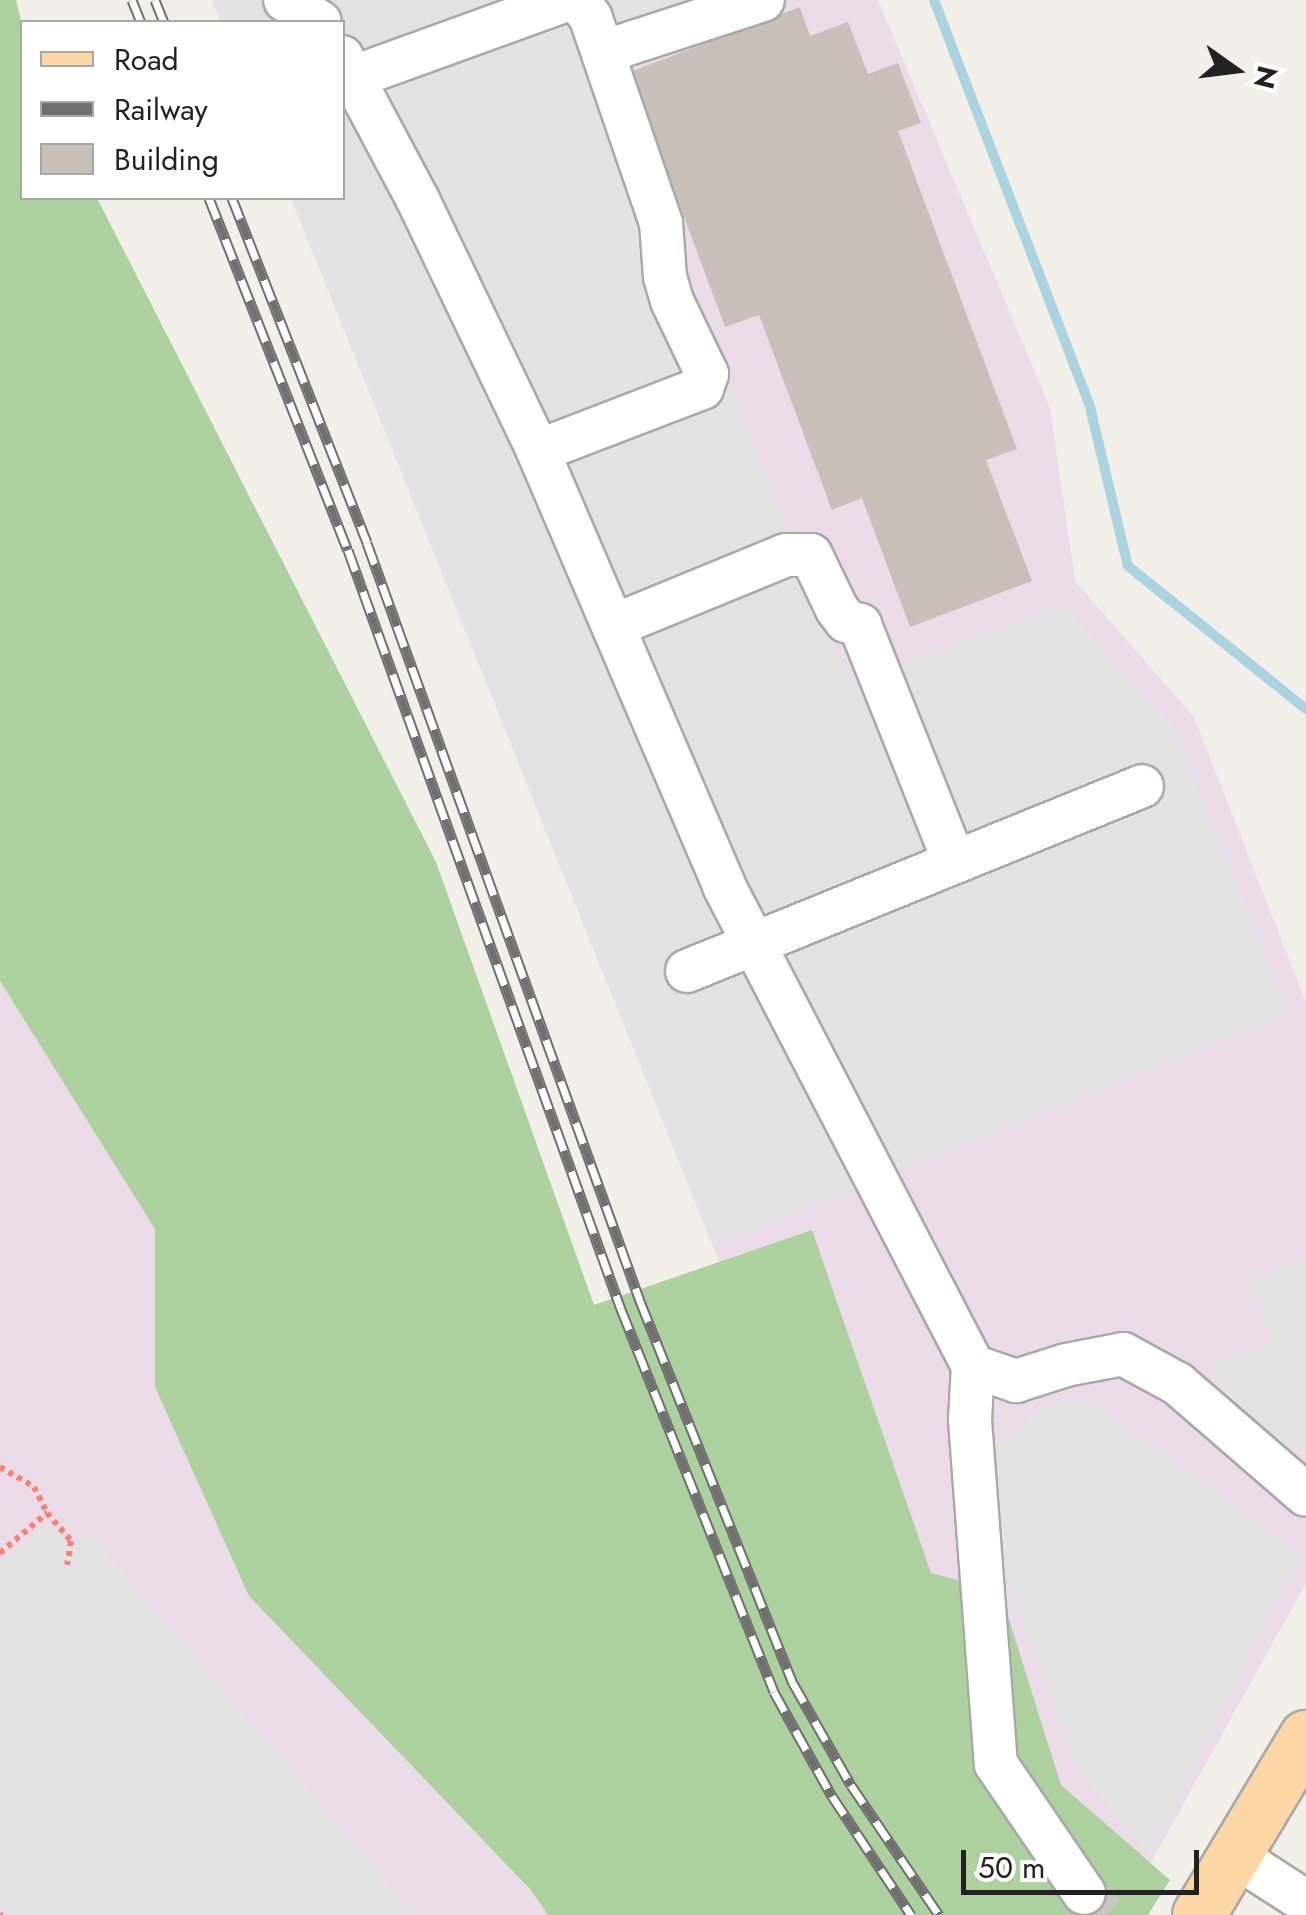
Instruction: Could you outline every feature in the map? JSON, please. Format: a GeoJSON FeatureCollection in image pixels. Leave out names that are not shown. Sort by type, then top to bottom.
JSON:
{"type":"FeatureCollection","features":[{"type":"Feature","properties":{"kind":"main road"},"geometry":{"type":"LineString","coordinates":[[1199,1915],[1306,1737]]}},
{"type":"Feature","properties":{"kind":"lane"},"geometry":{"type":"LineString","coordinates":[[286,0],[317,20]]}},
{"type":"Feature","properties":{"kind":"lane"},"geometry":{"type":"LineString","coordinates":[[566,0],[347,68],[418,200],[538,450],[724,886],[973,1366],[970,1420],[996,1764],[1084,1892]]}},
{"type":"Feature","properties":{"kind":"lane"},"geometry":{"type":"LineString","coordinates":[[538,450],[702,388],[707,374],[672,301],[665,277],[661,222],[588,9],[578,0]]}},
{"type":"Feature","properties":{"kind":"lane"},"geometry":{"type":"LineString","coordinates":[[603,52],[763,0]]}},
{"type":"Feature","properties":{"kind":"lane"},"geometry":{"type":"LineString","coordinates":[[613,626],[786,555],[811,556],[837,609],[846,621],[860,625],[954,862]]}},
{"type":"Feature","properties":{"kind":"lane"},"geometry":{"type":"LineString","coordinates":[[687,971],[1142,786]]}},
{"type":"Feature","properties":{"kind":"lane"},"geometry":{"type":"LineString","coordinates":[[973,1366],[1016,1381],[1066,1365],[1123,1354],[1178,1384],[1306,1495]]}},
{"type":"Feature","properties":{"kind":"lane"},"geometry":{"type":"LineString","coordinates":[[1235,1856],[1306,1902]]}},
{"type":"Feature","properties":{"kind":"path"},"geometry":{"type":"LineString","coordinates":[[0,1467],[34,1487],[47,1513],[71,1541],[67,1566]]}},
{"type":"Feature","properties":{"kind":"path"},"geometry":{"type":"LineString","coordinates":[[0,1553],[47,1513]]}},
{"type":"Feature","properties":{"kind":"shaded area"},"geometry":{"type":"Polygon","coordinates":[[[212,0],[878,0],[1050,408],[1075,581],[1194,717],[1306,1002],[1306,1583],[1122,1915],[767,1375],[713,1246],[292,200],[345,200],[345,20],[220,20],[212,0]]]}},
{"type":"Feature","properties":{"kind":"shaded area"},"geometry":{"type":"Polygon","coordinates":[[[212,0],[755,0],[603,67],[849,682],[1064,605],[1174,728],[1288,1014],[713,1246],[292,200],[345,200],[345,20],[220,20],[212,0]]]}},
{"type":"Feature","properties":{"kind":"shaded area"},"geometry":{"type":"Polygon","coordinates":[[[0,981],[156,1229],[155,1387],[548,1915],[0,1915],[0,981]]]}},
{"type":"Feature","properties":{"kind":"shaded area"},"geometry":{"type":"Polygon","coordinates":[[[1306,1256],[1306,1456],[1231,1409],[1209,1364],[1273,1343],[1247,1281],[1306,1256]]]}},
{"type":"Feature","properties":{"kind":"shaded area"},"geometry":{"type":"Polygon","coordinates":[[[1066,1401],[1094,1403],[1300,1553],[1151,1856],[1079,1772],[1000,1563],[992,1480],[995,1451],[1011,1432],[1042,1409],[1066,1401]]]}},
{"type":"Feature","properties":{"kind":"shaded area"},"geometry":{"type":"Polygon","coordinates":[[[48,1522],[70,1547],[88,1531],[415,1915],[8,1915],[0,1905],[0,1562],[48,1522]]]}},
{"type":"Feature","properties":{"kind":"green space"},"geometry":{"type":"Polygon","coordinates":[[[0,0],[16,0],[21,20],[20,200],[98,200],[436,862],[594,1305],[812,1230],[931,1573],[1000,1591],[1061,1785],[1170,1880],[1148,1915],[548,1915],[529,1888],[249,1596],[155,1387],[155,1229],[0,981],[0,0]]]}},
{"type":"Feature","properties":{"kind":"building"},"geometry":{"type":"Polygon","coordinates":[[[800,7],[810,36],[848,22],[868,74],[898,63],[921,123],[898,131],[1017,449],[986,460],[1032,581],[910,627],[862,498],[832,510],[759,315],[725,327],[630,72],[800,7]]]}},
{"type":"Feature","properties":{"kind":"waterway"},"geometry":{"type":"LineString","coordinates":[[934,0],[1090,407],[1128,566],[1306,709]]}},
{"type":"Feature","properties":{"kind":"tunnel"},"geometry":{"type":"LineString","coordinates":[[1084,1893],[1105,1915]]}},
{"type":"Feature","properties":{"kind":"railway"},"geometry":{"type":"LineString","coordinates":[[132,0],[140,20]]}},
{"type":"Feature","properties":{"kind":"railway"},"geometry":{"type":"LineString","coordinates":[[155,0],[163,20]]}},
{"type":"Feature","properties":{"kind":"railway"},"geometry":{"type":"LineString","coordinates":[[210,200],[348,550],[621,1309],[774,1692],[832,1796],[911,1915]]}},
{"type":"Feature","properties":{"kind":"railway"},"geometry":{"type":"LineString","coordinates":[[233,200],[367,543],[640,1301],[793,1683],[851,1785],[939,1915]]}}]}
